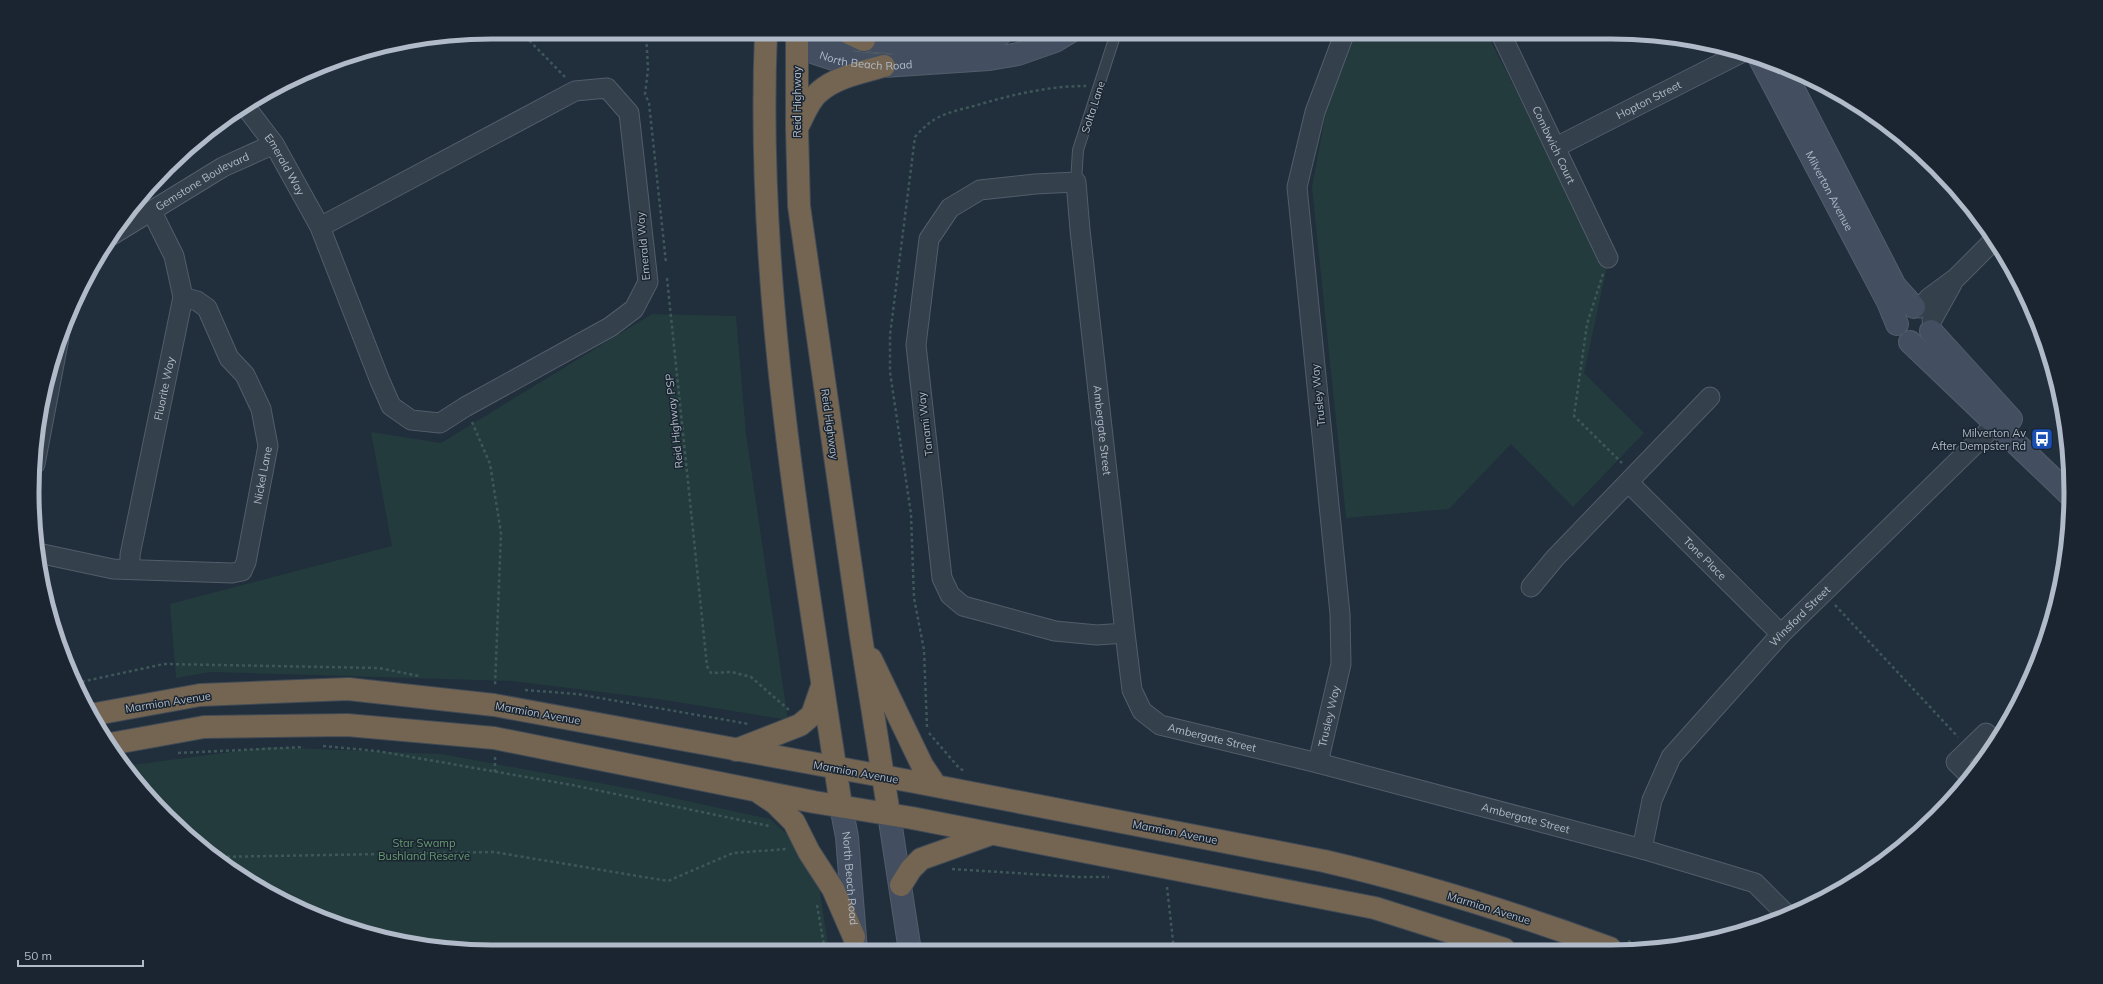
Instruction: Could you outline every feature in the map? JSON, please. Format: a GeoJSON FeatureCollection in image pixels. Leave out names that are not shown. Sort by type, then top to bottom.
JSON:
{"type":"FeatureCollection","features":[{"type":"Feature","properties":{"kind":"highway"},"geometry":{"type":"LineString","coordinates":[[766,39],[766,170],[773,308],[787,436],[841,806]]}},
{"type":"Feature","properties":{"kind":"highway"},"geometry":{"type":"LineString","coordinates":[[766,170],[777,130],[781,92],[794,39]]}},
{"type":"Feature","properties":{"kind":"highway","name":"Reid Highway"},"geometry":{"type":"LineString","coordinates":[[795,39],[800,213],[861,637],[889,814]]}},
{"type":"Feature","properties":{"kind":"highway"},"geometry":{"type":"LineString","coordinates":[[797,129],[808,106],[818,92],[836,81],[884,66]]}},
{"type":"Feature","properties":{"kind":"highway"},"geometry":{"type":"LineString","coordinates":[[861,637],[922,765],[936,786]]}},
{"type":"Feature","properties":{"kind":"highway"},"geometry":{"type":"LineString","coordinates":[[736,750],[800,726],[812,714],[823,682]]}},
{"type":"Feature","properties":{"kind":"highway","name":"Marmion Avenue"},"geometry":{"type":"LineString","coordinates":[[98,714],[200,695],[348,689],[494,705],[883,776],[1324,861],[1382,875],[1602,945]]}},
{"type":"Feature","properties":{"kind":"highway"},"geometry":{"type":"LineString","coordinates":[[115,743],[204,727],[347,725],[494,738],[756,790],[992,833],[1375,908],[1491,945]]}},
{"type":"Feature","properties":{"kind":"highway"},"geometry":{"type":"LineString","coordinates":[[756,790],[775,803],[794,822],[809,852],[833,889],[855,944]]}},
{"type":"Feature","properties":{"kind":"highway"},"geometry":{"type":"LineString","coordinates":[[901,885],[911,869],[922,859],[992,833]]}},
{"type":"Feature","properties":{"kind":"street","name":"North Beach Road"},"geometry":{"type":"LineString","coordinates":[[799,39],[840,61],[884,66],[989,59],[1018,54],[1058,39]]}},
{"type":"Feature","properties":{"kind":"street","name":"North Beach Road"},"geometry":{"type":"LineString","coordinates":[[810,39],[825,41],[837,39]]}},
{"type":"Feature","properties":{"kind":"street","name":"North Beach Road"},"geometry":{"type":"LineString","coordinates":[[886,39],[958,46],[976,44],[992,39]]}},
{"type":"Feature","properties":{"kind":"street","name":"Trusley Way"},"geometry":{"type":"LineString","coordinates":[[1318,763],[1342,664],[1340,614],[1297,187],[1315,112],[1342,39]]}},
{"type":"Feature","properties":{"kind":"street","name":"Combwich Court"},"geometry":{"type":"LineString","coordinates":[[1503,39],[1608,258]]}},
{"type":"Feature","properties":{"kind":"street","name":"Hopton Street"},"geometry":{"type":"LineString","coordinates":[[1556,147],[1735,56]]}},
{"type":"Feature","properties":{"kind":"street","name":"Milverton Avenue"},"geometry":{"type":"LineString","coordinates":[[1763,65],[1888,302],[1897,324]]}},
{"type":"Feature","properties":{"kind":"street","name":"Milverton Avenue"},"geometry":{"type":"LineString","coordinates":[[1785,74],[1895,286],[1924,317],[2001,419],[2064,488]]}},
{"type":"Feature","properties":{"kind":"street","name":"Emerald Way"},"geometry":{"type":"LineString","coordinates":[[248,110],[274,144],[320,227],[391,406],[411,420],[440,423],[466,406],[610,327],[634,309],[648,282],[629,113],[607,88],[575,91],[320,227]]}},
{"type":"Feature","properties":{"kind":"street","name":"Gemstone Boulevard"},"geometry":{"type":"LineString","coordinates":[[124,228],[223,167],[274,144]]}},
{"type":"Feature","properties":{"kind":"street","name":"Ambergate Street"},"geometry":{"type":"LineString","coordinates":[[1076,182],[1081,246],[1132,690],[1142,711],[1160,725],[1318,763],[1642,849],[1755,883],[1783,911]]}},
{"type":"Feature","properties":{"kind":"street","name":"Tanami Way"},"geometry":{"type":"LineString","coordinates":[[1076,182],[1035,184],[980,190],[950,208],[929,239],[916,345],[942,578],[950,595],[964,606],[1055,631],[1097,634],[1126,632]]}},
{"type":"Feature","properties":{"kind":"street","name":"Fluorite Way"},"geometry":{"type":"LineString","coordinates":[[130,569],[130,555],[183,297],[174,256],[152,212]]}},
{"type":"Feature","properties":{"kind":"street"},"geometry":{"type":"LineString","coordinates":[[1924,317],[1902,312],[1897,324],[1900,336],[1910,342],[1923,341],[1924,317],[1929,298],[1956,278],[1990,244]]}},
{"type":"Feature","properties":{"kind":"street","name":"Nickel Lane"},"geometry":{"type":"LineString","coordinates":[[130,569],[232,573],[242,572],[246,562],[268,446],[261,409],[245,376],[229,358],[206,308],[197,301],[183,297]]}},
{"type":"Feature","properties":{"kind":"street","name":"Milverton Avenue"},"geometry":{"type":"LineString","coordinates":[[1910,342],[2063,469]]}},
{"type":"Feature","properties":{"kind":"street"},"geometry":{"type":"LineString","coordinates":[[1531,587],[1555,558],[1710,397]]}},
{"type":"Feature","properties":{"kind":"street","name":"Winsford Street"},"geometry":{"type":"LineString","coordinates":[[1642,849],[1652,800],[1671,757],[1781,634],[2001,419]]}},
{"type":"Feature","properties":{"kind":"street","name":"Tone Place"},"geometry":{"type":"LineString","coordinates":[[1632,479],[1781,634]]}},
{"type":"Feature","properties":{"kind":"street"},"geometry":{"type":"LineString","coordinates":[[44,554],[113,569],[130,569]]}},
{"type":"Feature","properties":{"kind":"street"},"geometry":{"type":"LineString","coordinates":[[1966,772],[1956,762],[1986,733],[1991,738]]}},
{"type":"Feature","properties":{"kind":"street","name":"North Beach Road"},"geometry":{"type":"LineString","coordinates":[[841,806],[847,844],[855,944]]}},
{"type":"Feature","properties":{"kind":"street"},"geometry":{"type":"LineString","coordinates":[[889,814],[909,945]]}},
{"type":"Feature","properties":{"kind":"lane","name":"Solta Lane"},"geometry":{"type":"LineString","coordinates":[[1076,182],[1078,150],[1114,39]]}},
{"type":"Feature","properties":{"kind":"path"},"geometry":{"type":"LineString","coordinates":[[528,39],[564,75],[575,91]]}},
{"type":"Feature","properties":{"kind":"path","name":"Reid Highway PSP"},"geometry":{"type":"LineString","coordinates":[[646,39],[648,69],[645,94],[649,103],[707,666],[711,673],[732,672],[751,677],[792,712],[785,714]]}},
{"type":"Feature","properties":{"kind":"path"},"geometry":{"type":"LineString","coordinates":[[1608,258],[1587,324],[1574,416],[1632,479]]}},
{"type":"Feature","properties":{"kind":"path"},"geometry":{"type":"LineString","coordinates":[[466,406],[490,464],[501,533],[495,687],[502,688]]}},
{"type":"Feature","properties":{"kind":"path"},"geometry":{"type":"LineString","coordinates":[[1824,593],[1969,749]]}},
{"type":"Feature","properties":{"kind":"path"},"geometry":{"type":"LineString","coordinates":[[81,682],[164,664],[379,668],[422,676]]}},
{"type":"Feature","properties":{"kind":"path"},"geometry":{"type":"LineString","coordinates":[[523,689],[577,694],[739,723],[753,723]]}},
{"type":"Feature","properties":{"kind":"path"},"geometry":{"type":"LineString","coordinates":[[176,753],[311,746]]}},
{"type":"Feature","properties":{"kind":"path"},"geometry":{"type":"LineString","coordinates":[[319,746],[377,751],[572,785],[767,824],[772,829]]}},
{"type":"Feature","properties":{"kind":"path"},"geometry":{"type":"LineString","coordinates":[[224,857],[494,852],[668,881],[733,853],[794,849]]}},
{"type":"Feature","properties":{"kind":"path"},"geometry":{"type":"LineString","coordinates":[[949,869],[1078,877],[1112,877]]}},
{"type":"Feature","properties":{"kind":"path"},"geometry":{"type":"LineString","coordinates":[[1160,884],[1174,886]]}},
{"type":"Feature","properties":{"kind":"path"},"geometry":{"type":"LineString","coordinates":[[1167,885],[1173,945]]}},
{"type":"Feature","properties":{"kind":"path"},"geometry":{"type":"LineString","coordinates":[[816,899],[824,945]]}},
{"type":"Feature","properties":{"kind":"green space"},"geometry":{"type":"Polygon","coordinates":[[[1354,39],[1490,39],[1607,267],[1584,373],[1644,433],[1573,507],[1511,444],[1449,509],[1346,518],[1312,187],[1326,111],[1354,39]]]}},
{"type":"Feature","properties":{"kind":"green space"},"geometry":{"type":"Polygon","coordinates":[[[652,314],[736,316],[746,434],[788,720],[658,699],[512,681],[210,672],[176,678],[170,604],[392,546],[371,432],[441,443],[652,314]]]}},
{"type":"Feature","properties":{"kind":"green space","name":"Star Swamp Bushland Reserve"},"geometry":{"type":"Polygon","coordinates":[[[268,747],[441,754],[632,789],[770,819],[795,841],[819,886],[828,945],[492,945],[433,941],[375,930],[319,911],[265,884],[240,869],[193,833],[151,791],[131,765],[268,747]]]}},
{"type":"Feature","properties":{"kind":"place","name":"Milverton Av After Dempster Rd"},"geometry":{"type":"Point","coordinates":[2042,439]}}]}
